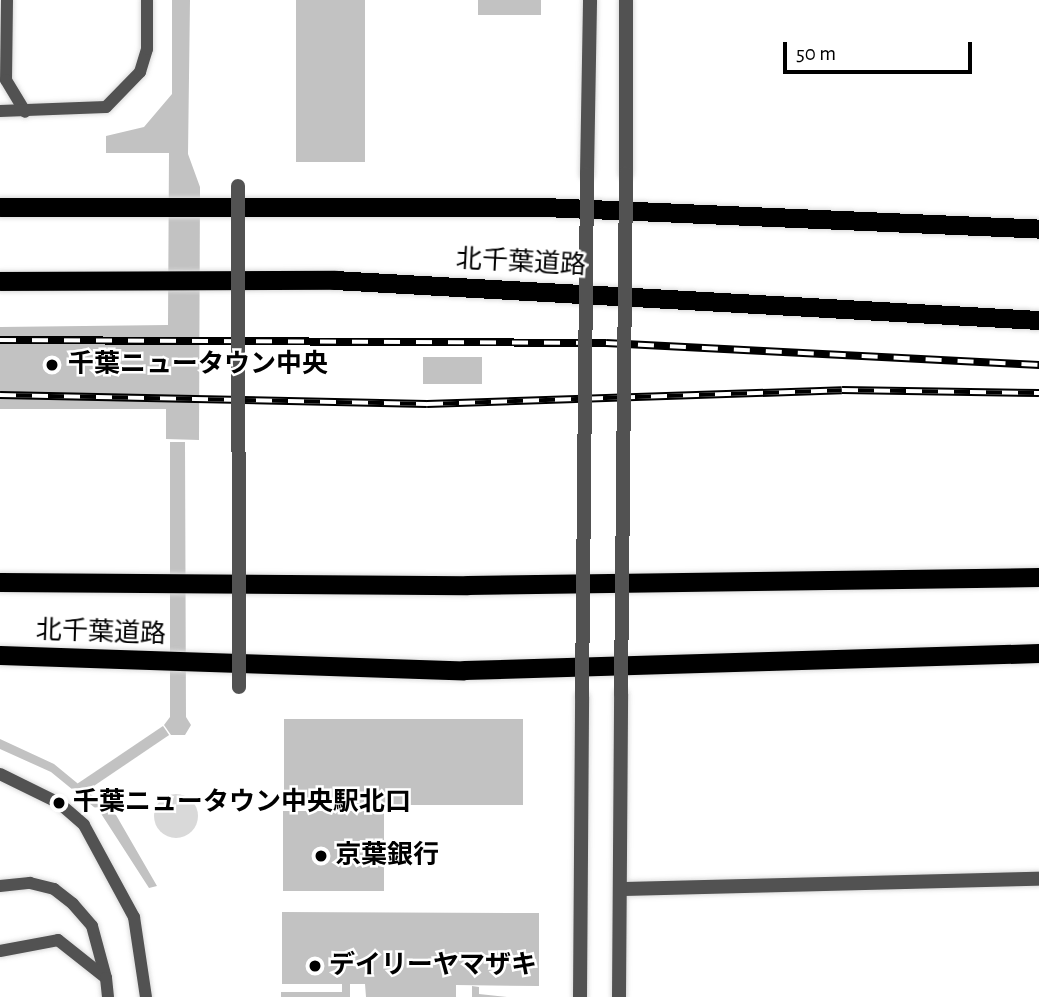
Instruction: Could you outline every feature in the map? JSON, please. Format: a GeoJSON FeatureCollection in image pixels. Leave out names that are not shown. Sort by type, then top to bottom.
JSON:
{"type":"FeatureCollection","features":[{"type":"Feature","properties":{"kind":"highway","name":"北千葉道路"},"geometry":{"type":"LineString","coordinates":[[0,207],[544,208],[1039,229]]}},
{"type":"Feature","properties":{"kind":"highway","name":"北千葉道路"},"geometry":{"type":"LineString","coordinates":[[0,281],[322,279],[1039,320]]}},
{"type":"Feature","properties":{"kind":"highway","name":"北千葉道路"},"geometry":{"type":"LineString","coordinates":[[0,582],[467,585],[1039,577]]}},
{"type":"Feature","properties":{"kind":"highway","name":"北千葉道路"},"geometry":{"type":"LineString","coordinates":[[0,655],[464,670],[1039,653]]}},
{"type":"Feature","properties":{"kind":"street"},"geometry":{"type":"LineString","coordinates":[[580,997],[590,0]]}},
{"type":"Feature","properties":{"kind":"street"},"geometry":{"type":"LineString","coordinates":[[619,997],[626,0]]}},
{"type":"Feature","properties":{"kind":"street"},"geometry":{"type":"LineString","coordinates":[[238,186],[239,687]]}},
{"type":"Feature","properties":{"kind":"street"},"geometry":{"type":"LineString","coordinates":[[621,889],[1039,879]]}},
{"type":"Feature","properties":{"kind":"lane"},"geometry":{"type":"LineString","coordinates":[[7,0],[6,80],[25,112]]}},
{"type":"Feature","properties":{"kind":"lane"},"geometry":{"type":"LineString","coordinates":[[0,111],[81,112],[106,107],[126,91],[147,48],[147,0]]}},
{"type":"Feature","properties":{"kind":"lane"},"geometry":{"type":"LineString","coordinates":[[0,774],[59,803],[84,825],[117,875],[134,917],[146,997]]}},
{"type":"Feature","properties":{"kind":"lane"},"geometry":{"type":"LineString","coordinates":[[0,886],[30,883],[54,889],[73,904],[92,926],[106,978],[108,997]]}},
{"type":"Feature","properties":{"kind":"lane"},"geometry":{"type":"LineString","coordinates":[[0,951],[58,940],[106,978]]}},
{"type":"Feature","properties":{"kind":"shaded area"},"geometry":{"type":"Polygon","coordinates":[[[176,794],[192,800],[198,816],[192,832],[176,838],[160,832],[154,816],[160,800],[176,794]]]}},
{"type":"Feature","properties":{"kind":"building"},"geometry":{"type":"Polygon","coordinates":[[[172,0],[190,0],[188,154],[200,187],[199,440],[166,439],[166,409],[0,409],[0,327],[168,325],[169,153],[106,153],[106,136],[144,127],[172,94],[172,0]]]}},
{"type":"Feature","properties":{"kind":"building"},"geometry":{"type":"Polygon","coordinates":[[[296,0],[365,0],[365,162],[296,162],[296,0]]]}},
{"type":"Feature","properties":{"kind":"building"},"geometry":{"type":"Polygon","coordinates":[[[478,0],[541,0],[541,15],[478,15],[478,0]]]}},
{"type":"Feature","properties":{"kind":"building"},"geometry":{"type":"Polygon","coordinates":[[[423,357],[482,357],[482,384],[423,384],[423,357]]]}},
{"type":"Feature","properties":{"kind":"building"},"geometry":{"type":"Polygon","coordinates":[[[170,442],[185,442],[186,717],[191,725],[185,735],[171,735],[164,725],[170,717],[170,442]]]}},
{"type":"Feature","properties":{"kind":"building"},"geometry":{"type":"Polygon","coordinates":[[[284,719],[523,719],[523,805],[284,805],[284,719]]]}},
{"type":"Feature","properties":{"kind":"building"},"geometry":{"type":"Polygon","coordinates":[[[163,726],[169,735],[84,793],[78,784],[163,726]]]}},
{"type":"Feature","properties":{"kind":"building"},"geometry":{"type":"Polygon","coordinates":[[[0,739],[54,764],[116,815],[157,886],[149,888],[100,812],[51,772],[0,749],[0,739]]]}},
{"type":"Feature","properties":{"kind":"building"},"geometry":{"type":"Polygon","coordinates":[[[283,811],[384,811],[384,891],[283,891],[283,811]]]}},
{"type":"Feature","properties":{"kind":"building"},"geometry":{"type":"Polygon","coordinates":[[[282,912],[539,913],[539,986],[456,985],[456,997],[366,997],[365,984],[350,984],[350,997],[281,997],[281,992],[342,992],[342,984],[282,984],[282,912]]]}},
{"type":"Feature","properties":{"kind":"building"},"geometry":{"type":"Polygon","coordinates":[[[472,986],[479,987],[479,994],[507,997],[472,997],[472,986]]]}},
{"type":"Feature","properties":{"kind":"railway"},"geometry":{"type":"LineString","coordinates":[[0,340],[606,343],[1039,365]]}},
{"type":"Feature","properties":{"kind":"railway"},"geometry":{"type":"LineString","coordinates":[[0,395],[427,404],[842,390],[1039,393]]}},
{"type":"Feature","properties":{"kind":"place","name":"千葉ニュータウン中央"},"geometry":{"type":"Point","coordinates":[52,365]}},
{"type":"Feature","properties":{"kind":"place","name":"千葉ニュータウン中央駅北口"},"geometry":{"type":"Point","coordinates":[59,803]}},
{"type":"Feature","properties":{"kind":"place","name":"京葉銀行"},"geometry":{"type":"Point","coordinates":[321,856]}},
{"type":"Feature","properties":{"kind":"place","name":"デイリーヤマザキ"},"geometry":{"type":"Point","coordinates":[315,966]}}]}
